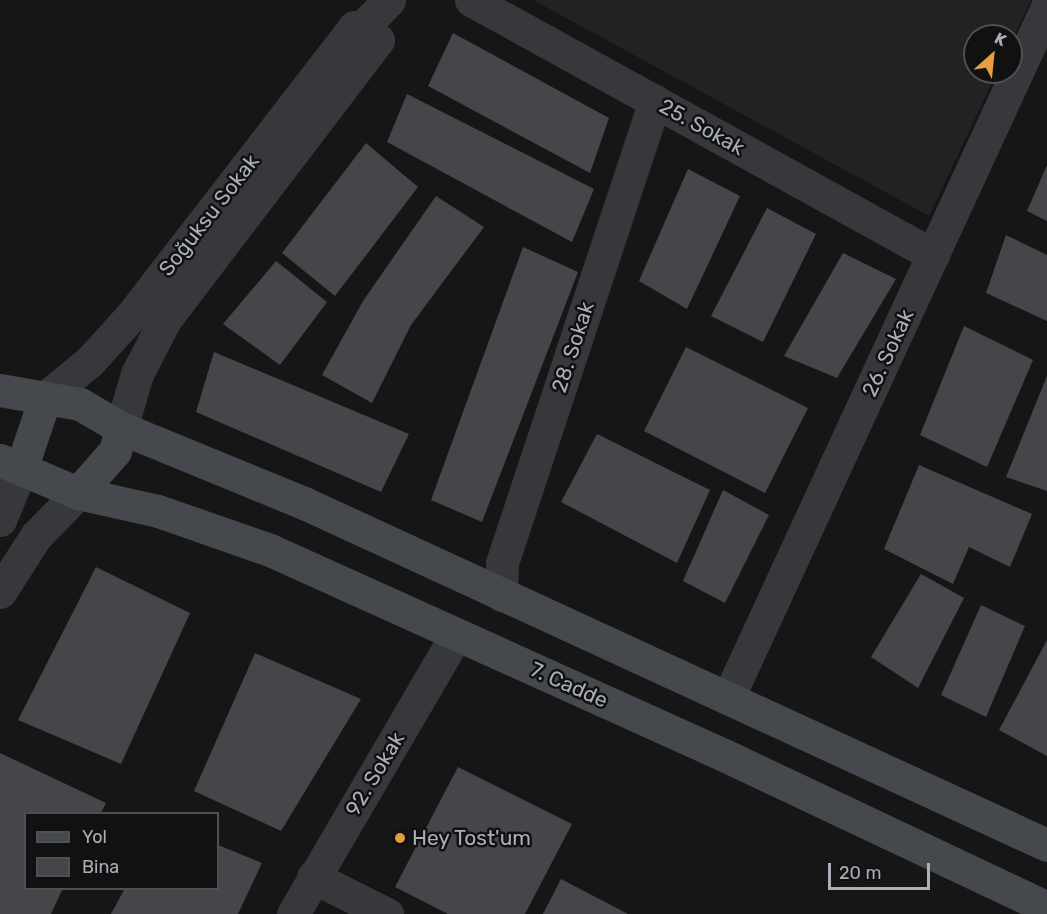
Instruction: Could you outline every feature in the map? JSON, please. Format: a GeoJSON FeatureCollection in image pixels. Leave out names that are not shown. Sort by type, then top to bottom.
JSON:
{"type":"FeatureCollection","features":[{"type":"Feature","properties":{"kind":"main road"},"geometry":{"type":"LineString","coordinates":[[0,390],[80,404],[121,428],[304,503],[1047,845]]}},
{"type":"Feature","properties":{"kind":"main road"},"geometry":{"type":"LineString","coordinates":[[11,464],[45,398]]}},
{"type":"Feature","properties":{"kind":"main road"},"geometry":{"type":"LineString","coordinates":[[78,493],[115,451],[121,428]]}},
{"type":"Feature","properties":{"kind":"main road","name":"7. Cadde"},"geometry":{"type":"LineString","coordinates":[[11,464],[78,493],[158,511],[270,550],[1047,908]]}},
{"type":"Feature","properties":{"kind":"street"},"geometry":{"type":"LineString","coordinates":[[346,0],[362,28]]}},
{"type":"Feature","properties":{"kind":"street","name":"Soğuksu Sokak"},"geometry":{"type":"LineString","coordinates":[[362,28],[389,0]]}},
{"type":"Feature","properties":{"kind":"street","name":"25. Sokak"},"geometry":{"type":"LineString","coordinates":[[471,0],[933,255]]}},
{"type":"Feature","properties":{"kind":"street","name":"26. Sokak"},"geometry":{"type":"LineString","coordinates":[[728,698],[1047,7]]}},
{"type":"Feature","properties":{"kind":"street","name":"Soğuksu Sokak"},"geometry":{"type":"LineString","coordinates":[[45,398],[90,361],[131,316],[354,27],[362,28],[378,40],[166,318],[137,374],[121,428]]}},
{"type":"Feature","properties":{"kind":"street","name":"28. Sokak"},"geometry":{"type":"LineString","coordinates":[[501,595],[502,563],[655,102]]}},
{"type":"Feature","properties":{"kind":"street"},"geometry":{"type":"LineString","coordinates":[[0,520],[11,464]]}},
{"type":"Feature","properties":{"kind":"street"},"geometry":{"type":"LineString","coordinates":[[0,592],[36,536],[78,493]]}},
{"type":"Feature","properties":{"kind":"street","name":"92. Sokak"},"geometry":{"type":"LineString","coordinates":[[293,914],[456,634]]}},
{"type":"Feature","properties":{"kind":"street"},"geometry":{"type":"LineString","coordinates":[[314,877],[387,914]]}},
{"type":"Feature","properties":{"kind":"shaded area"},"geometry":{"type":"Polygon","coordinates":[[[533,0],[1031,0],[1020,24],[963,24],[963,84],[991,84],[929,216],[533,0]]]}},
{"type":"Feature","properties":{"kind":"building"},"geometry":{"type":"Polygon","coordinates":[[[453,33],[609,118],[590,173],[428,86],[453,33]]]}},
{"type":"Feature","properties":{"kind":"building"},"geometry":{"type":"Polygon","coordinates":[[[407,94],[594,189],[572,242],[387,142],[407,94]]]}},
{"type":"Feature","properties":{"kind":"building"},"geometry":{"type":"Polygon","coordinates":[[[366,143],[418,187],[335,296],[282,253],[366,143]]]}},
{"type":"Feature","properties":{"kind":"building"},"geometry":{"type":"Polygon","coordinates":[[[1047,165],[1047,221],[1027,211],[1047,165]]]}},
{"type":"Feature","properties":{"kind":"building"},"geometry":{"type":"Polygon","coordinates":[[[688,169],[740,196],[687,309],[639,281],[688,169]]]}},
{"type":"Feature","properties":{"kind":"building"},"geometry":{"type":"Polygon","coordinates":[[[436,196],[484,227],[411,325],[372,403],[322,375],[363,301],[436,196]]]}},
{"type":"Feature","properties":{"kind":"building"},"geometry":{"type":"Polygon","coordinates":[[[767,208],[816,234],[763,342],[711,316],[767,208]]]}},
{"type":"Feature","properties":{"kind":"building"},"geometry":{"type":"Polygon","coordinates":[[[1006,235],[1047,255],[1047,321],[986,293],[1006,235]]]}},
{"type":"Feature","properties":{"kind":"building"},"geometry":{"type":"Polygon","coordinates":[[[523,247],[578,272],[482,522],[431,500],[523,247]]]}},
{"type":"Feature","properties":{"kind":"building"},"geometry":{"type":"Polygon","coordinates":[[[843,253],[896,279],[837,378],[784,356],[843,253]]]}},
{"type":"Feature","properties":{"kind":"building"},"geometry":{"type":"Polygon","coordinates":[[[276,261],[327,302],[280,365],[223,324],[276,261]]]}},
{"type":"Feature","properties":{"kind":"building"},"geometry":{"type":"Polygon","coordinates":[[[964,326],[1033,360],[987,467],[920,435],[964,326]]]}},
{"type":"Feature","properties":{"kind":"building"},"geometry":{"type":"Polygon","coordinates":[[[686,347],[808,408],[765,493],[644,431],[686,347]]]}},
{"type":"Feature","properties":{"kind":"building"},"geometry":{"type":"Polygon","coordinates":[[[214,352],[409,434],[381,492],[196,412],[214,352]]]}},
{"type":"Feature","properties":{"kind":"building"},"geometry":{"type":"Polygon","coordinates":[[[1047,376],[1047,491],[1006,477],[1047,376]]]}},
{"type":"Feature","properties":{"kind":"building"},"geometry":{"type":"Polygon","coordinates":[[[597,434],[710,490],[677,563],[561,502],[597,434]]]}},
{"type":"Feature","properties":{"kind":"building"},"geometry":{"type":"Polygon","coordinates":[[[919,465],[1032,514],[1010,567],[969,547],[953,584],[884,549],[919,465]]]}},
{"type":"Feature","properties":{"kind":"building"},"geometry":{"type":"Polygon","coordinates":[[[723,490],[769,515],[725,603],[683,581],[723,490]]]}},
{"type":"Feature","properties":{"kind":"building"},"geometry":{"type":"Polygon","coordinates":[[[96,567],[190,613],[121,764],[18,720],[96,567]]]}},
{"type":"Feature","properties":{"kind":"building"},"geometry":{"type":"Polygon","coordinates":[[[921,574],[964,598],[918,688],[871,657],[921,574]]]}},
{"type":"Feature","properties":{"kind":"building"},"geometry":{"type":"Polygon","coordinates":[[[981,605],[1025,626],[986,717],[941,695],[981,605]]]}},
{"type":"Feature","properties":{"kind":"building"},"geometry":{"type":"Polygon","coordinates":[[[1047,640],[1047,756],[999,730],[1047,640]]]}},
{"type":"Feature","properties":{"kind":"building"},"geometry":{"type":"Polygon","coordinates":[[[255,653],[361,699],[281,831],[194,791],[255,653]]]}},
{"type":"Feature","properties":{"kind":"building"},"geometry":{"type":"Polygon","coordinates":[[[0,753],[106,803],[102,812],[24,812],[24,890],[62,890],[51,914],[0,914],[0,753]]]}},
{"type":"Feature","properties":{"kind":"building"},"geometry":{"type":"Polygon","coordinates":[[[458,767],[572,824],[525,914],[448,914],[395,887],[458,767]]]}},
{"type":"Feature","properties":{"kind":"building"},"geometry":{"type":"Polygon","coordinates":[[[219,845],[262,863],[238,914],[111,914],[124,890],[219,890],[219,845]]]}},
{"type":"Feature","properties":{"kind":"building"},"geometry":{"type":"Polygon","coordinates":[[[561,879],[628,914],[543,914],[561,879]]]}},
{"type":"Feature","properties":{"kind":"place","name":"Hey Tost'um"},"geometry":{"type":"Point","coordinates":[400,838]}}]}
